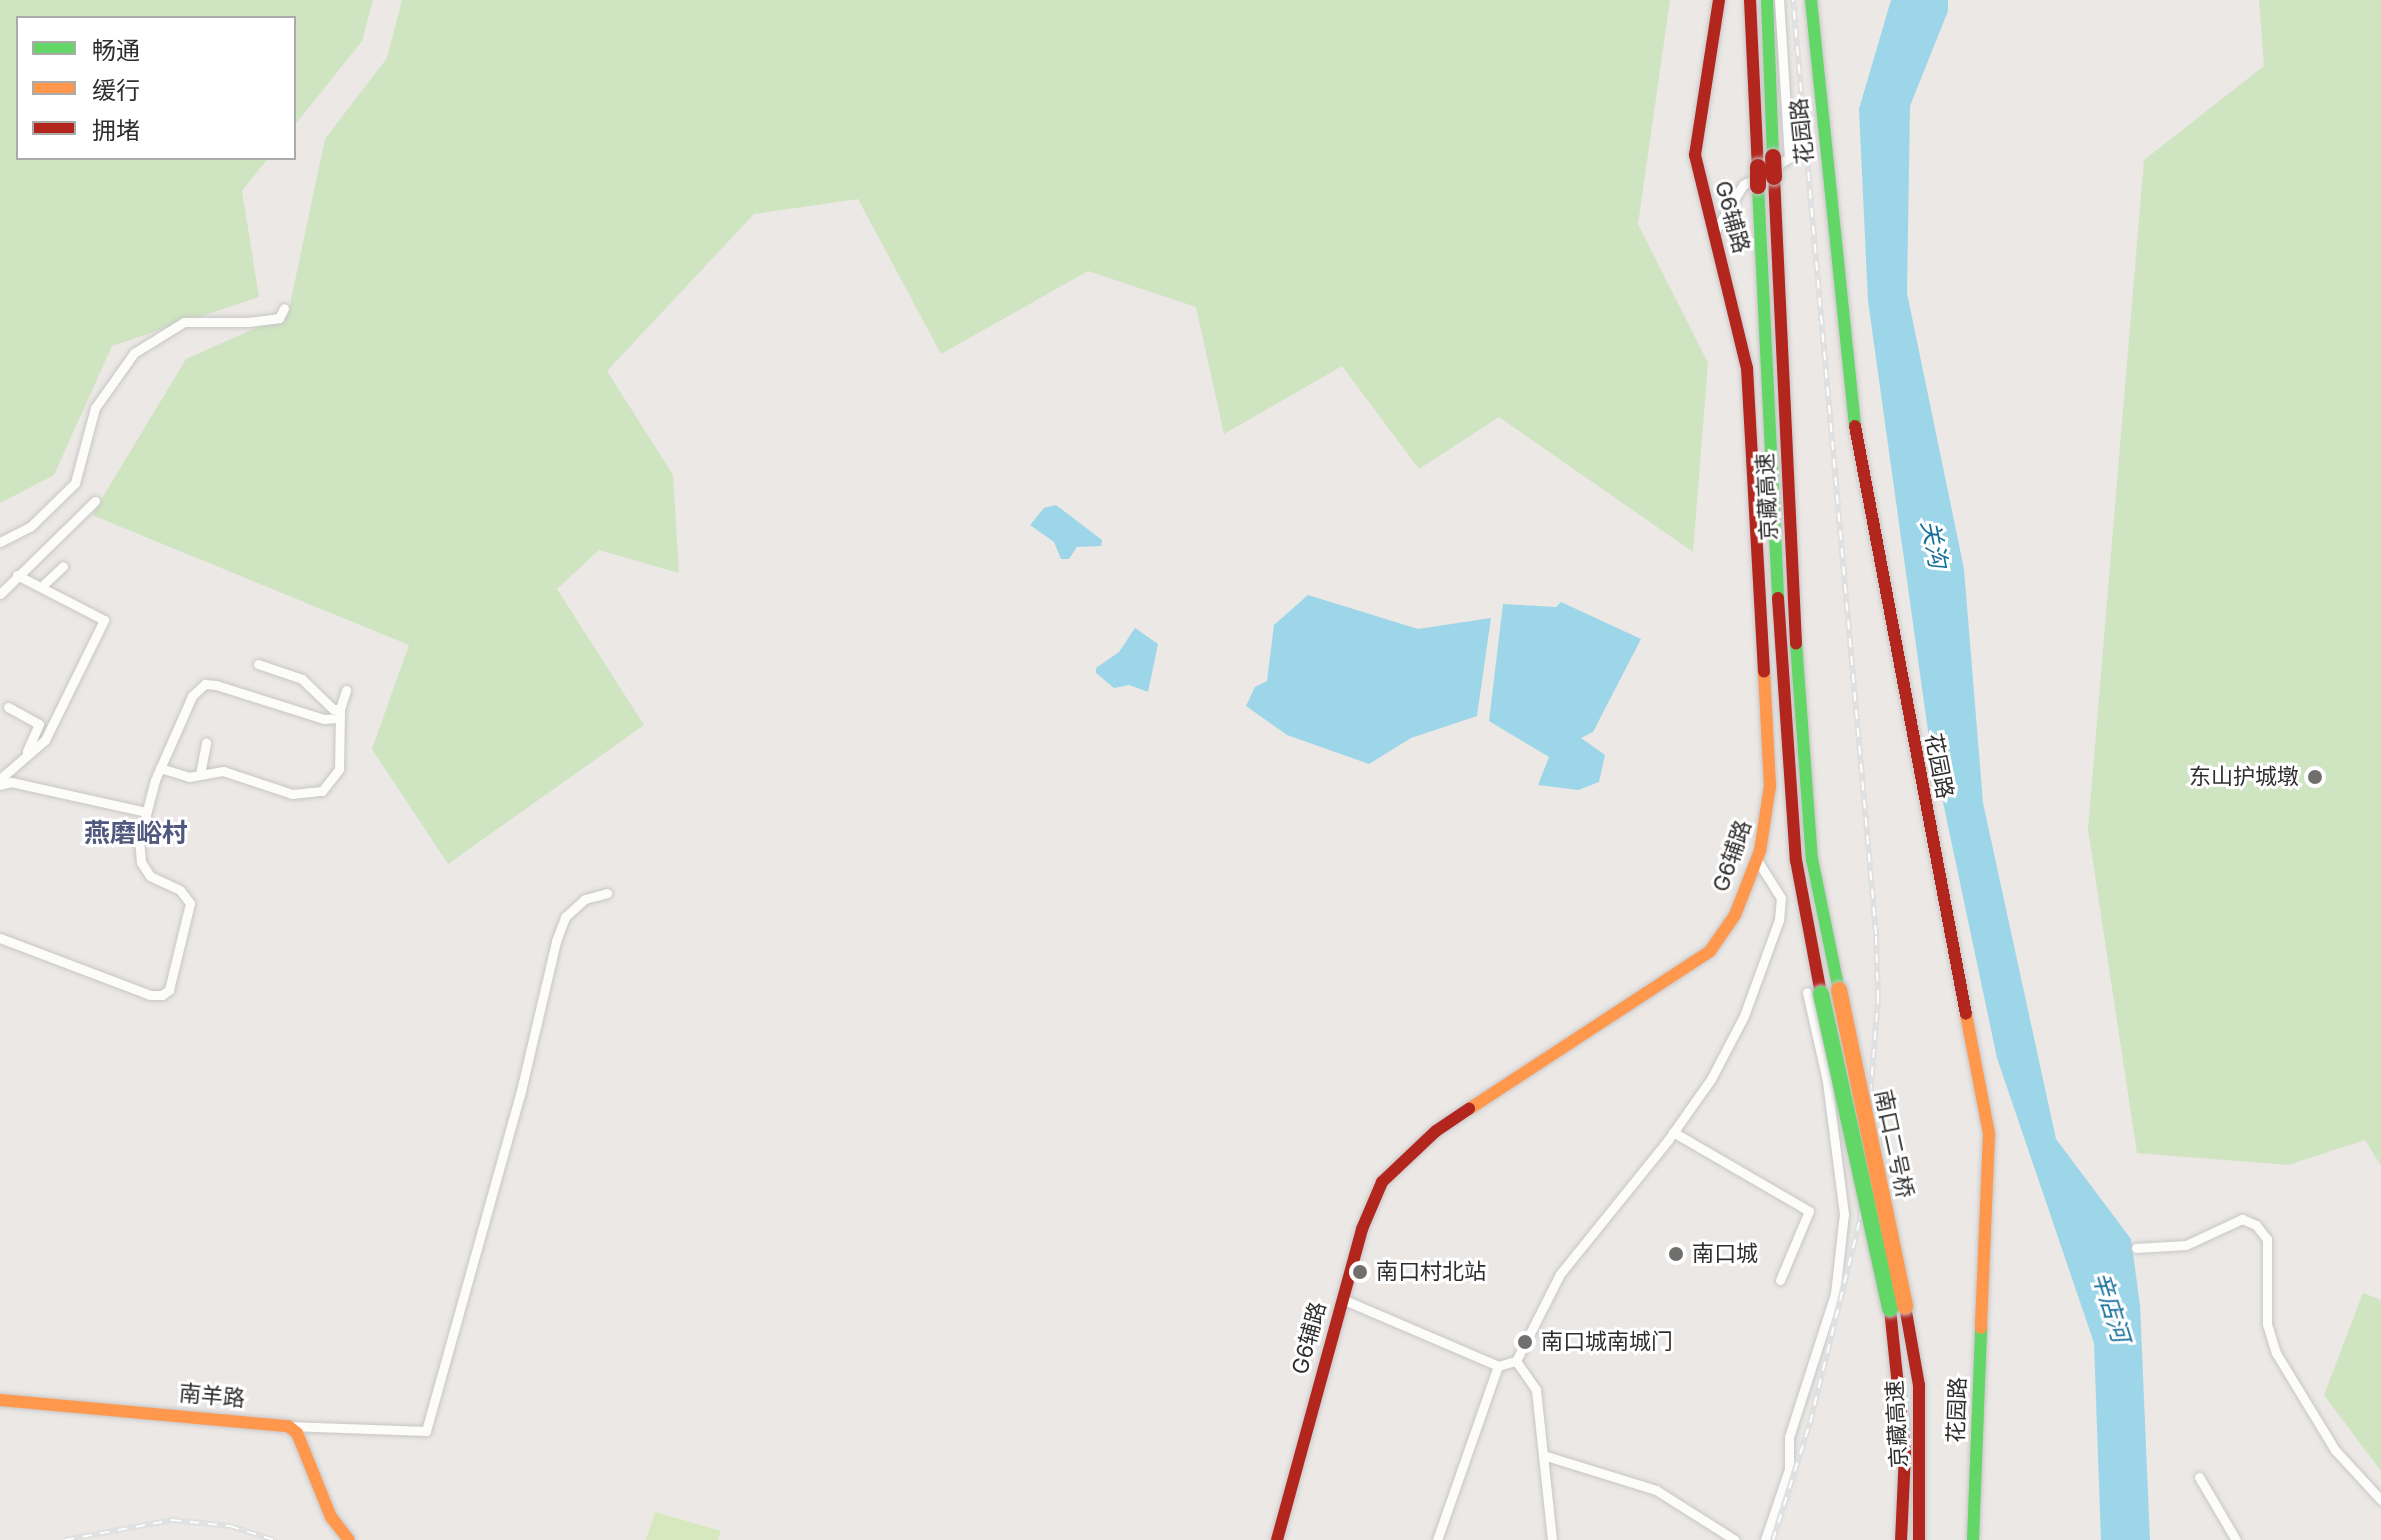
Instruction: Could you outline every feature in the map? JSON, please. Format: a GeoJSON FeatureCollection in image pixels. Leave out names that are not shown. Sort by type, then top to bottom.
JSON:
{"type":"FeatureCollection","features":[{"type":"Feature","properties":{"kind":"main road","name":"G6辅路"},"geometry":{"type":"LineString","coordinates":[[1277,1540],[1342,1299],[1372,1202],[1394,1166],[1436,1131],[1710,951],[1735,915],[1757,860],[1770,786],[1750,401],[1741,332],[1713,235],[1695,155],[1719,0]]}},
{"type":"Feature","properties":{"kind":"main road","name":"南口二号桥"},"geometry":{"type":"LineString","coordinates":[[1750,0],[1785,752],[1796,860],[1814,993],[1898,1308]]}},
{"type":"Feature","properties":{"kind":"main road","name":"京藏高速"},"geometry":{"type":"LineString","coordinates":[[1767,0],[1801,752],[1812,859],[1839,990]]}},
{"type":"Feature","properties":{"kind":"main road","name":"花园路"},"geometry":{"type":"LineString","coordinates":[[1811,0],[1850,397],[1989,1134],[1973,1540]]}},
{"type":"Feature","properties":{"kind":"main road","name":"南口二号桥"},"geometry":{"type":"LineString","coordinates":[[1839,990],[1898,1308]]}},
{"type":"Feature","properties":{"kind":"main road","name":"京藏高速"},"geometry":{"type":"LineString","coordinates":[[1898,1308],[1905,1453],[1901,1540]]}},
{"type":"Feature","properties":{"kind":"main road","name":"京藏高速"},"geometry":{"type":"LineString","coordinates":[[1898,1308],[1919,1385],[1919,1540]]}},
{"type":"Feature","properties":{"kind":"main road","name":"南羊路"},"geometry":{"type":"LineString","coordinates":[[0,1400],[288,1426]]}},
{"type":"Feature","properties":{"kind":"main road"},"geometry":{"type":"LineString","coordinates":[[288,1426],[297,1433],[331,1517],[349,1540]]}},
{"type":"Feature","properties":{"kind":"street"},"geometry":{"type":"LineString","coordinates":[[1713,235],[1743,185],[1789,158],[1779,0]]}},
{"type":"Feature","properties":{"kind":"street"},"geometry":{"type":"LineString","coordinates":[[0,542],[30,527],[75,483],[95,408],[134,353],[184,322],[279,318],[284,308]]}},
{"type":"Feature","properties":{"kind":"street"},"geometry":{"type":"LineString","coordinates":[[0,594],[95,501]]}},
{"type":"Feature","properties":{"kind":"street"},"geometry":{"type":"LineString","coordinates":[[44,584],[63,566]]}},
{"type":"Feature","properties":{"kind":"street"},"geometry":{"type":"LineString","coordinates":[[0,779],[27,751],[45,740],[104,620],[44,584],[17,575]]}},
{"type":"Feature","properties":{"kind":"street"},"geometry":{"type":"LineString","coordinates":[[258,664],[302,679],[340,713]]}},
{"type":"Feature","properties":{"kind":"street"},"geometry":{"type":"LineString","coordinates":[[0,938],[150,995],[169,990],[190,903],[180,890],[158,884],[141,862],[139,841],[160,768],[180,716],[205,684],[324,719],[340,713]]}},
{"type":"Feature","properties":{"kind":"street"},"geometry":{"type":"LineString","coordinates":[[160,768],[200,775],[223,771],[292,794],[322,791],[339,769],[340,713],[346,690]]}},
{"type":"Feature","properties":{"kind":"street"},"geometry":{"type":"LineString","coordinates":[[8,707],[39,724],[27,751]]}},
{"type":"Feature","properties":{"kind":"street"},"geometry":{"type":"LineString","coordinates":[[200,775],[206,743]]}},
{"type":"Feature","properties":{"kind":"street"},"geometry":{"type":"LineString","coordinates":[[0,785],[11,782],[146,812]]}},
{"type":"Feature","properties":{"kind":"street"},"geometry":{"type":"LineString","coordinates":[[1342,1299],[1498,1366],[1516,1361],[1560,1274],[1673,1132],[1711,1079],[1744,1016],[1779,920],[1781,898],[1757,860]]}},
{"type":"Feature","properties":{"kind":"street"},"geometry":{"type":"LineString","coordinates":[[288,1426],[426,1431],[520,1095],[556,941],[565,917],[585,899],[607,893]]}},
{"type":"Feature","properties":{"kind":"street"},"geometry":{"type":"LineString","coordinates":[[1765,1540],[1789,1469],[1789,1437],[1835,1294],[1844,1214],[1814,993]]}},
{"type":"Feature","properties":{"kind":"street"},"geometry":{"type":"LineString","coordinates":[[1673,1132],[1809,1211],[1780,1280]]}},
{"type":"Feature","properties":{"kind":"street"},"geometry":{"type":"LineString","coordinates":[[2136,1248],[2186,1245],[2242,1219],[2256,1225],[2267,1239],[2267,1324],[2276,1353],[2335,1450],[2381,1500]]}},
{"type":"Feature","properties":{"kind":"street"},"geometry":{"type":"LineString","coordinates":[[1516,1361],[1536,1390],[1552,1540]]}},
{"type":"Feature","properties":{"kind":"street"},"geometry":{"type":"LineString","coordinates":[[1437,1540],[1498,1366]]}},
{"type":"Feature","properties":{"kind":"street"},"geometry":{"type":"LineString","coordinates":[[1543,1455],[1656,1490],[1735,1540]]}},
{"type":"Feature","properties":{"kind":"street"},"geometry":{"type":"LineString","coordinates":[[2199,1477],[2236,1540]]}},
{"type":"Feature","properties":{"kind":"green space"},"geometry":{"type":"Polygon","coordinates":[[[0,0],[373,0],[362,41],[296,124],[296,16],[16,16],[16,160],[266,160],[242,191],[259,297],[112,346],[54,475],[0,503],[0,0]]]}},
{"type":"Feature","properties":{"kind":"green space"},"geometry":{"type":"Polygon","coordinates":[[[402,0],[1670,0],[1638,224],[1708,363],[1693,552],[1499,417],[1419,469],[1342,366],[1224,434],[1196,307],[1088,271],[941,354],[858,199],[754,214],[607,371],[673,475],[679,573],[599,550],[557,589],[644,725],[448,864],[372,749],[409,645],[92,515],[186,359],[288,314],[325,139],[387,58],[402,0]]]}},
{"type":"Feature","properties":{"kind":"green space"},"geometry":{"type":"Polygon","coordinates":[[[2259,0],[2381,0],[2381,1166],[2365,1140],[2288,1165],[2137,1153],[2088,829],[2144,160],[2264,66],[2259,0]]]}},
{"type":"Feature","properties":{"kind":"green space"},"geometry":{"type":"Polygon","coordinates":[[[2363,1293],[2381,1300],[2381,1471],[2324,1395],[2363,1293]]]}},
{"type":"Feature","properties":{"kind":"green space"},"geometry":{"type":"Polygon","coordinates":[[[655,1512],[721,1531],[718,1540],[646,1540],[655,1512]]]}},
{"type":"Feature","properties":{"kind":"water"},"geometry":{"type":"Polygon","coordinates":[[[1891,0],[1948,0],[1948,11],[1910,106],[1907,293],[1964,569],[1983,803],[2056,1139],[2131,1239],[2140,1305],[2150,1540],[2101,1540],[2094,1343],[1997,1058],[1928,731],[1868,301],[1859,109],[1891,0]]]}},
{"type":"Feature","properties":{"kind":"water"},"geometry":{"type":"Polygon","coordinates":[[[1056,505],[1102,540],[1101,546],[1077,547],[1069,559],[1061,559],[1054,542],[1030,525],[1044,508],[1056,505]]]}},
{"type":"Feature","properties":{"kind":"water"},"geometry":{"type":"Polygon","coordinates":[[[1308,595],[1418,629],[1491,618],[1477,716],[1411,738],[1369,764],[1287,735],[1246,706],[1255,687],[1267,681],[1274,625],[1308,595]]]}},
{"type":"Feature","properties":{"kind":"water"},"geometry":{"type":"Polygon","coordinates":[[[1561,602],[1641,639],[1593,732],[1581,738],[1605,755],[1599,782],[1578,790],[1538,785],[1549,757],[1489,721],[1503,604],[1556,607],[1561,602]]]}},
{"type":"Feature","properties":{"kind":"water"},"geometry":{"type":"Polygon","coordinates":[[[1135,628],[1158,644],[1148,692],[1129,685],[1114,688],[1096,673],[1096,668],[1119,652],[1135,628]]]}},
{"type":"Feature","properties":{"kind":"railway"},"geometry":{"type":"LineString","coordinates":[[1773,1540],[1810,1423],[1860,1219],[1878,999],[1876,934],[1793,0]]}},
{"type":"Feature","properties":{"kind":"railway"},"geometry":{"type":"LineString","coordinates":[[65,1540],[172,1520],[230,1526],[274,1540]]}},
{"type":"Feature","properties":{"kind":"traffic: fast"},"geometry":{"type":"LineString","coordinates":[[1767,0],[1773,157]]}},
{"type":"Feature","properties":{"kind":"traffic: fast"},"geometry":{"type":"LineString","coordinates":[[1811,0],[1855,426]]}},
{"type":"Feature","properties":{"kind":"traffic: fast"},"geometry":{"type":"LineString","coordinates":[[1758,186],[1778,598]]}},
{"type":"Feature","properties":{"kind":"traffic: fast"},"geometry":{"type":"LineString","coordinates":[[1796,643],[1812,859],[1839,990]]}},
{"type":"Feature","properties":{"kind":"traffic: fast"},"geometry":{"type":"LineString","coordinates":[[1821,994],[1890,1309]]}},
{"type":"Feature","properties":{"kind":"traffic: fast"},"geometry":{"type":"LineString","coordinates":[[1973,1540],[1981,1328]]}},
{"type":"Feature","properties":{"kind":"traffic: slow"},"geometry":{"type":"LineString","coordinates":[[1469,1109],[1710,951],[1735,915],[1760,851],[1770,786],[1764,672]]}},
{"type":"Feature","properties":{"kind":"traffic: slow"},"geometry":{"type":"LineString","coordinates":[[1839,990],[1905,1306]]}},
{"type":"Feature","properties":{"kind":"traffic: slow"},"geometry":{"type":"LineString","coordinates":[[1966,1014],[1989,1134],[1981,1328]]}},
{"type":"Feature","properties":{"kind":"traffic: slow"},"geometry":{"type":"LineString","coordinates":[[0,1400],[288,1426],[297,1433],[331,1517],[349,1540]]}},
{"type":"Feature","properties":{"kind":"traffic: jam"},"geometry":{"type":"LineString","coordinates":[[1719,0],[1695,155],[1747,368],[1764,672]]}},
{"type":"Feature","properties":{"kind":"traffic: jam"},"geometry":{"type":"LineString","coordinates":[[1750,0],[1758,167]]}},
{"type":"Feature","properties":{"kind":"traffic: jam"},"geometry":{"type":"LineString","coordinates":[[1773,157],[1774,177]]}},
{"type":"Feature","properties":{"kind":"traffic: jam"},"geometry":{"type":"LineString","coordinates":[[1758,167],[1758,186]]}},
{"type":"Feature","properties":{"kind":"traffic: jam"},"geometry":{"type":"LineString","coordinates":[[1774,177],[1796,643]]}},
{"type":"Feature","properties":{"kind":"traffic: jam"},"geometry":{"type":"LineString","coordinates":[[1855,426],[1966,1014]]}},
{"type":"Feature","properties":{"kind":"traffic: jam"},"geometry":{"type":"LineString","coordinates":[[1778,598],[1796,860],[1821,994]]}},
{"type":"Feature","properties":{"kind":"traffic: jam"},"geometry":{"type":"LineString","coordinates":[[1277,1540],[1362,1229],[1382,1182],[1436,1131],[1469,1109]]}},
{"type":"Feature","properties":{"kind":"traffic: jam"},"geometry":{"type":"LineString","coordinates":[[1905,1306],[1919,1385],[1919,1540]]}},
{"type":"Feature","properties":{"kind":"traffic: jam"},"geometry":{"type":"LineString","coordinates":[[1890,1309],[1905,1453],[1901,1540]]}},
{"type":"Feature","properties":{"kind":"place","name":"东山护城墩"},"geometry":{"type":"Point","coordinates":[2315,777]}},
{"type":"Feature","properties":{"kind":"place","name":"南口城"},"geometry":{"type":"Point","coordinates":[1676,1254]}},
{"type":"Feature","properties":{"kind":"place","name":"南口村北站"},"geometry":{"type":"Point","coordinates":[1360,1272]}},
{"type":"Feature","properties":{"kind":"place","name":"南口城南城门"},"geometry":{"type":"Point","coordinates":[1525,1342]}},
{"type":"Feature","properties":{"kind":"district","name":"燕磨峪村"},"geometry":{"type":"Point","coordinates":[136,833]}},
{"type":"Feature","properties":{"kind":"water label","name":"关沟"},"geometry":{"type":"Point","coordinates":[1934,544]}},
{"type":"Feature","properties":{"kind":"water label","name":"辛店河"},"geometry":{"type":"Point","coordinates":[2111,1307]}}]}
